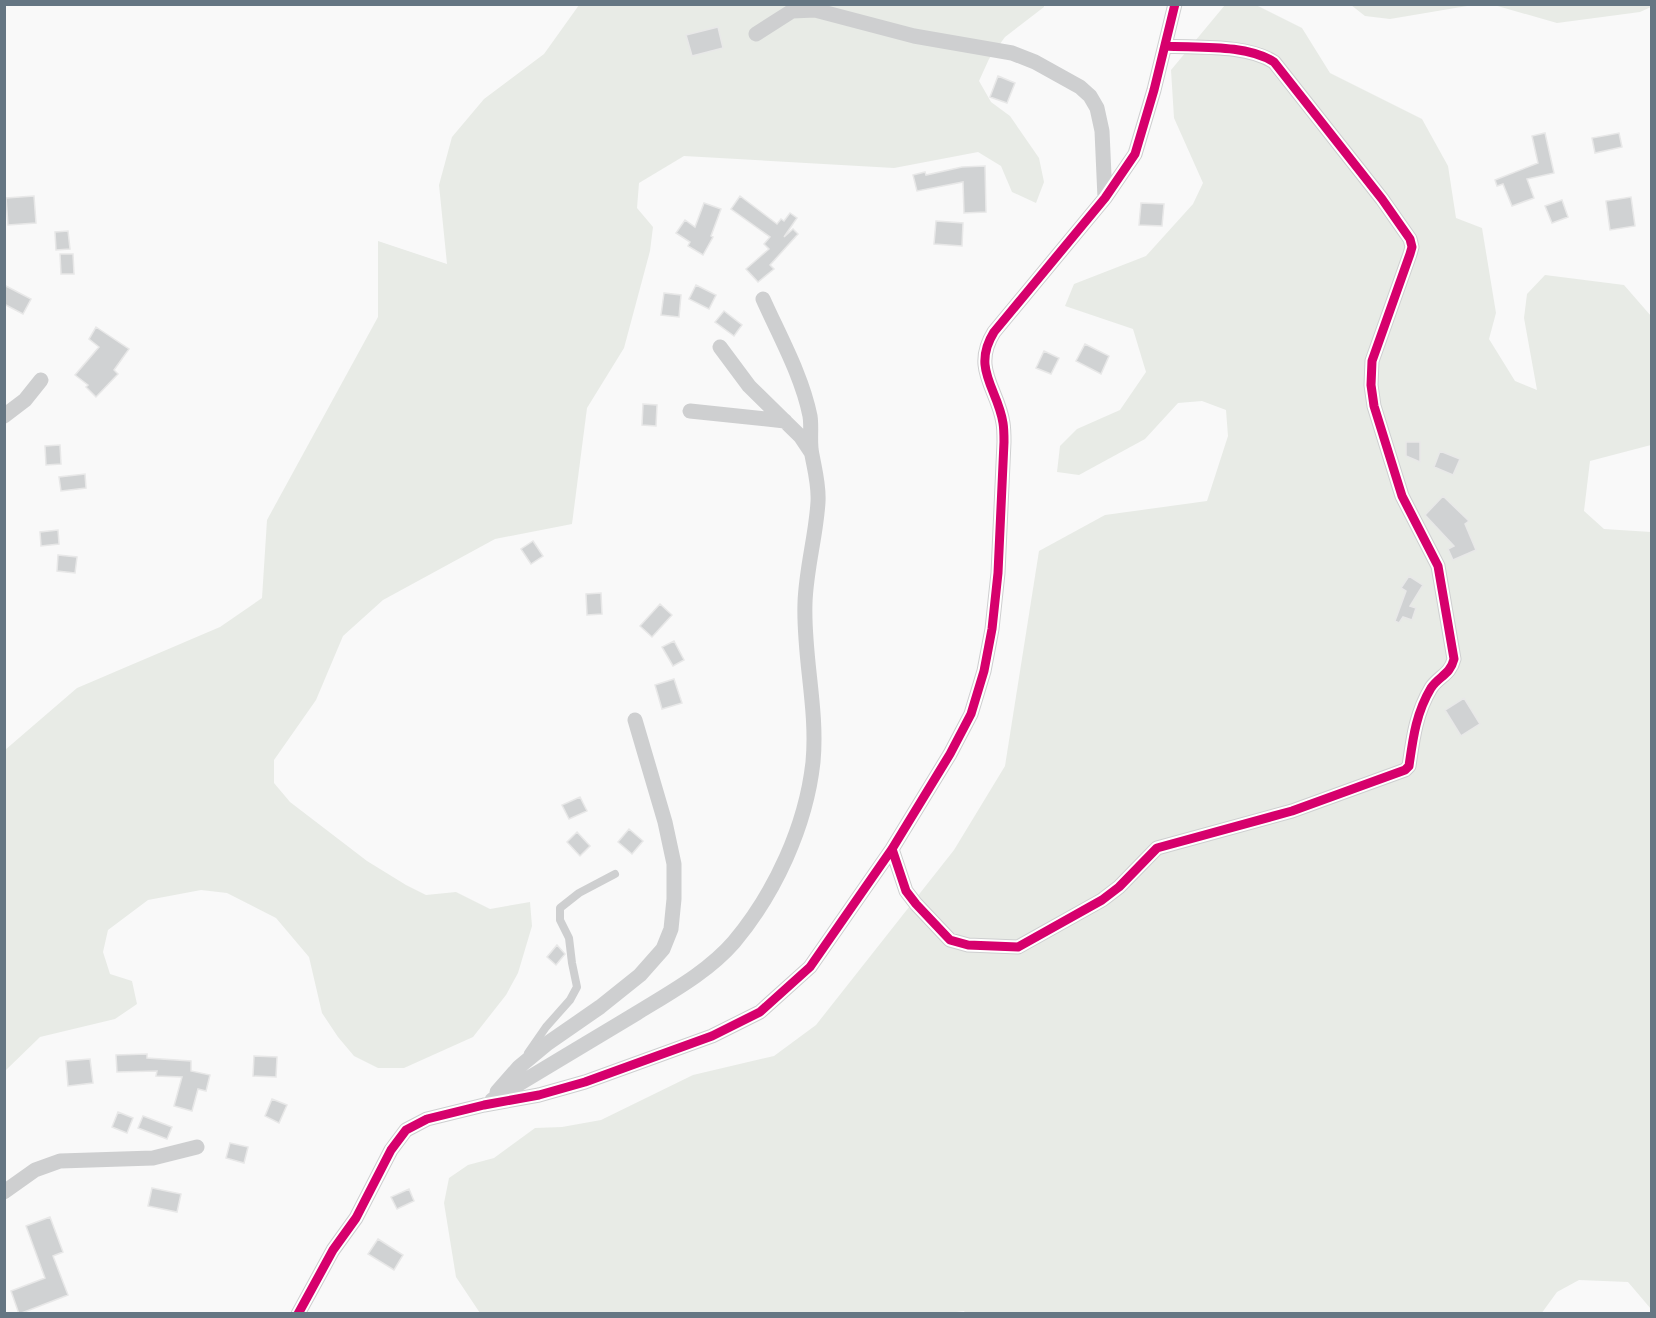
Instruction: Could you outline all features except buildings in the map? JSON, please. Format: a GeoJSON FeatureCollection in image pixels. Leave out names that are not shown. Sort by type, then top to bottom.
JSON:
{"type":"FeatureCollection","features":[{"type":"Feature","properties":{"kind":"street"},"geometry":{"type":"LineString","coordinates":[[298,1314],[333,1250],[356,1218],[391,1149],[406,1130],[427,1119],[539,1095],[585,1082],[712,1036],[760,1012],[810,967],[892,849],[964,729],[984,671],[990,640],[998,573],[1004,442],[1003,423],[987,375],[985,354],[988,343],[994,332],[1105,198],[1135,154],[1154,90],[1175,4]]}},
{"type":"Feature","properties":{"kind":"street"},"geometry":{"type":"LineString","coordinates":[[756,34],[792,11],[815,10],[914,36],[1012,53],[1035,62],[1080,87],[1090,96],[1097,108],[1102,131],[1105,198]]}},
{"type":"Feature","properties":{"kind":"street"},"geometry":{"type":"LineString","coordinates":[[892,849],[906,891],[950,940],[968,945],[1018,947],[1102,900],[1119,887],[1156,848],[1292,811],[1405,771],[1409,766],[1414,725],[1418,716],[1433,686],[1448,673],[1452,666],[1454,659],[1438,566],[1402,496],[1374,406],[1371,385],[1372,361],[1410,254],[1412,247],[1410,239],[1382,199],[1274,62],[1256,53],[1217,48],[1165,46]]}},
{"type":"Feature","properties":{"kind":"street"},"geometry":{"type":"LineString","coordinates":[[484,1105],[693,979],[733,943],[765,899],[791,846],[805,803],[812,764],[814,726],[805,604],[818,501],[817,472],[811,452],[809,415],[789,357],[763,299]]}},
{"type":"Feature","properties":{"kind":"street"},"geometry":{"type":"LineString","coordinates":[[720,347],[749,386],[801,437],[811,452]]}},
{"type":"Feature","properties":{"kind":"street"},"geometry":{"type":"LineString","coordinates":[[4,416],[25,400],[41,380]]}},
{"type":"Feature","properties":{"kind":"street"},"geometry":{"type":"LineString","coordinates":[[690,411],[785,421]]}},
{"type":"Feature","properties":{"kind":"street"},"geometry":{"type":"LineString","coordinates":[[484,1105],[519,1067],[640,975],[663,949],[671,929],[674,864],[665,822],[635,720]]}},
{"type":"Feature","properties":{"kind":"street"},"geometry":{"type":"LineString","coordinates":[[4,1192],[35,1170],[60,1161],[153,1158],[197,1147]]}},
{"type":"Feature","properties":{"kind":"lane"},"geometry":{"type":"LineString","coordinates":[[519,1067],[546,1027],[570,1000],[577,987],[569,938],[560,920],[560,908],[579,893],[615,874]]}},
{"type":"Feature","properties":{"kind":"shaded area"},"geometry":{"type":"Polygon","coordinates":[[[1651,4],[1651,7],[1640,12],[1557,23],[1494,5],[1651,4]]]}},
{"type":"Feature","properties":{"kind":"shaded area"},"geometry":{"type":"Polygon","coordinates":[[[579,5],[1044,5],[1005,37],[989,59],[979,81],[991,102],[1010,116],[1039,158],[1044,182],[1036,203],[1012,192],[1001,166],[978,152],[894,168],[684,156],[639,183],[637,208],[653,227],[650,251],[624,348],[587,408],[572,524],[495,539],[383,600],[343,636],[316,700],[274,760],[274,783],[290,802],[367,861],[406,885],[426,895],[456,892],[490,909],[530,902],[532,926],[518,973],[506,995],[473,1037],[404,1068],[378,1068],[354,1056],[322,1013],[309,957],[276,918],[227,893],[201,890],[148,900],[108,930],[103,952],[110,974],[132,981],[137,1004],[115,1019],[40,1037],[5,1071],[5,750],[77,688],[220,627],[262,598],[267,520],[378,317],[378,241],[447,264],[439,185],[452,137],[484,99],[544,54],[579,5]]]}},
{"type":"Feature","properties":{"kind":"shaded area"},"geometry":{"type":"Polygon","coordinates":[[[1225,5],[1256,5],[1302,28],[1330,73],[1422,119],[1448,166],[1456,218],[1482,228],[1496,313],[1489,339],[1515,381],[1537,390],[1524,318],[1527,294],[1545,275],[1624,285],[1651,316],[1651,445],[1590,461],[1584,511],[1604,529],[1651,532],[1651,1309],[1628,1282],[1579,1280],[1557,1292],[1541,1314],[966,1314],[964,1311],[940,1314],[480,1313],[456,1277],[444,1203],[449,1178],[468,1165],[494,1158],[535,1128],[562,1127],[601,1120],[693,1075],[774,1056],[816,1025],[954,850],[1005,766],[1039,551],[1105,515],[1207,501],[1228,436],[1226,410],[1202,401],[1178,403],[1145,439],[1079,475],[1057,472],[1060,446],[1077,429],[1120,410],[1146,372],[1133,329],[1065,306],[1074,284],[1146,256],[1193,204],[1203,183],[1174,118],[1171,70],[1225,5]]]}},
{"type":"Feature","properties":{"kind":"shaded area"},"geometry":{"type":"Polygon","coordinates":[[[1351,5],[1473,5],[1390,19],[1365,16],[1351,5]]]}},
{"type":"Feature","properties":{"kind":"cycle path"},"geometry":{"type":"LineString","coordinates":[[298,1314],[333,1250],[356,1218],[391,1150],[406,1130],[427,1119],[539,1095],[585,1082],[712,1036],[760,1012],[810,967],[892,849],[950,754],[971,714],[984,671],[992,629],[998,573],[1004,435],[1000,411],[985,368],[988,345],[994,332],[1105,198],[1135,154],[1154,90],[1175,4]]}},
{"type":"Feature","properties":{"kind":"cycle path"},"geometry":{"type":"LineString","coordinates":[[892,849],[906,891],[950,940],[968,945],[1018,947],[1102,900],[1119,887],[1157,848],[1292,811],[1405,770],[1409,766],[1416,726],[1426,697],[1434,684],[1447,672],[1454,659],[1438,566],[1402,496],[1374,406],[1371,385],[1372,361],[1410,254],[1412,247],[1410,239],[1382,199],[1274,62],[1250,52],[1206,47],[1165,46]]}}]}
